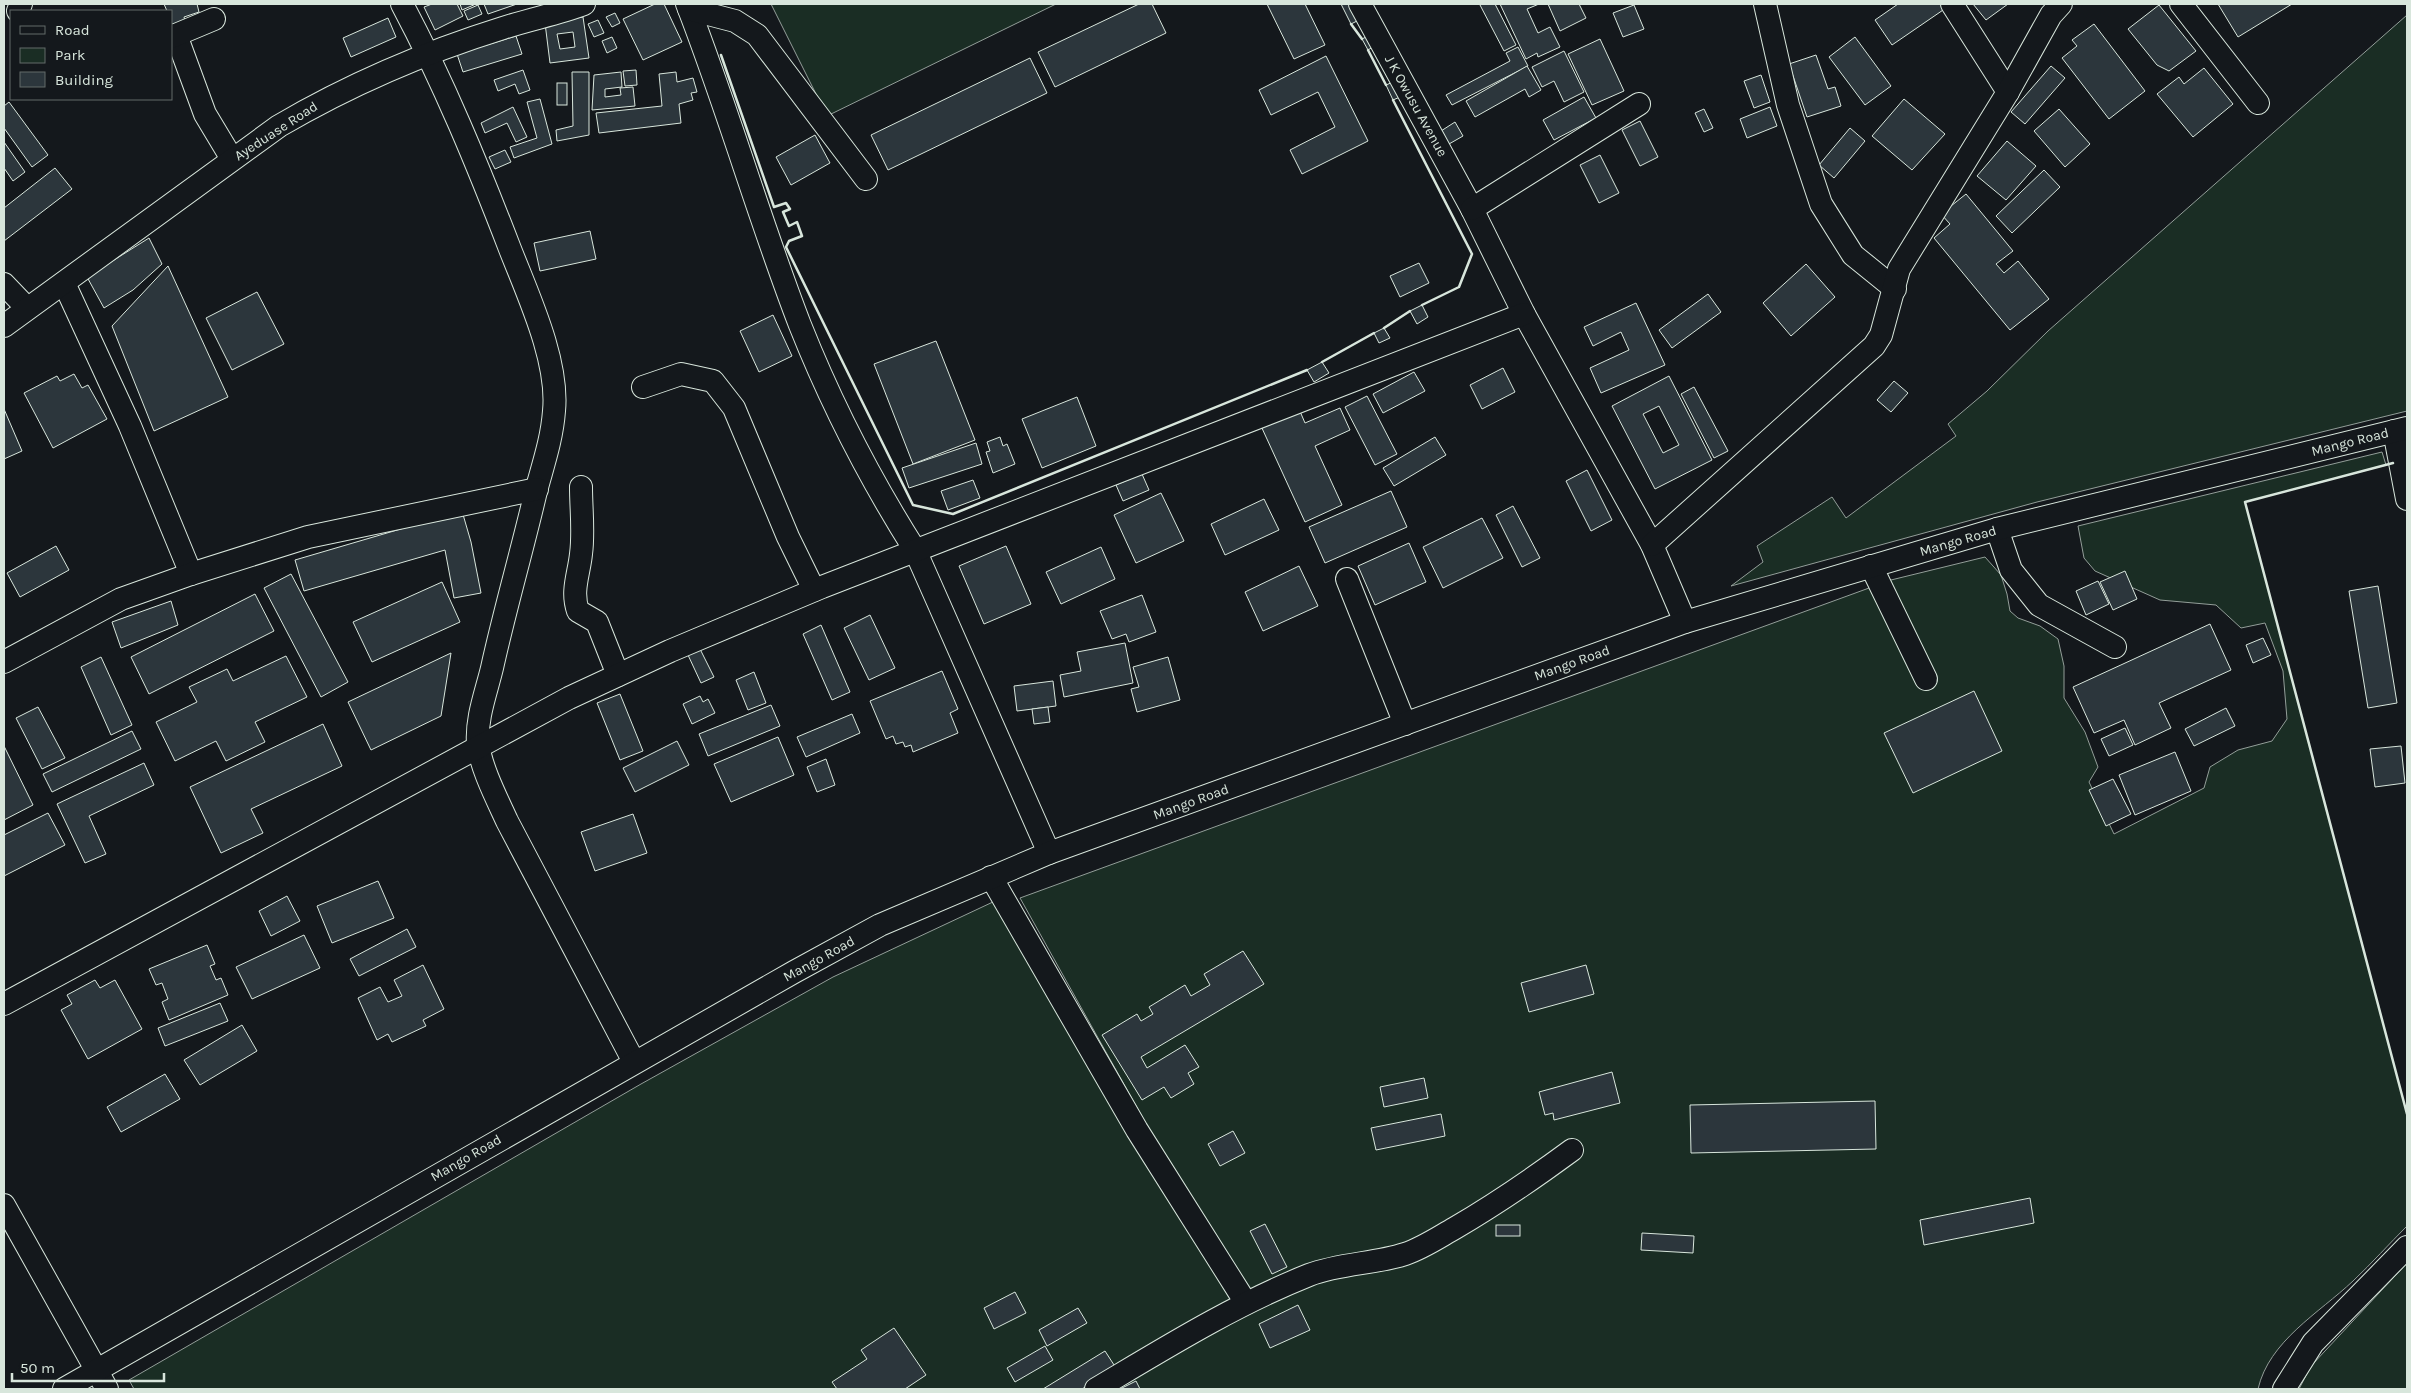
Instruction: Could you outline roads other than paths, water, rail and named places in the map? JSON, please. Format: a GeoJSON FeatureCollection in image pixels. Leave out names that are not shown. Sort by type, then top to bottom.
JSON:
{"type":"FeatureCollection","features":[{"type":"Feature","properties":{"kind":"street"},"geometry":{"type":"LineString","coordinates":[[402,4],[429,54],[456,112],[528,295],[551,366],[554,410],[549,444],[477,726],[478,747],[494,794],[507,821],[634,1062]]}},
{"type":"Feature","properties":{"kind":"street","name":"Ayeduase Road"},"geometry":{"type":"LineString","coordinates":[[4,326],[232,159],[279,126],[326,99],[429,54],[503,28],[584,4]]}},
{"type":"Feature","properties":{"kind":"street","name":"J K Owusu Avenue"},"geometry":{"type":"LineString","coordinates":[[1360,4],[1472,209],[1524,314],[1652,545],[1685,622]]}},
{"type":"Feature","properties":{"kind":"street"},"geometry":{"type":"LineString","coordinates":[[1765,4],[1788,104],[1821,204],[1853,255],[1895,289]]}},
{"type":"Feature","properties":{"kind":"street"},"geometry":{"type":"LineString","coordinates":[[1952,4],[2008,92]]}},
{"type":"Feature","properties":{"kind":"street"},"geometry":{"type":"LineString","coordinates":[[1652,545],[1874,346],[1881,335],[1899,269],[2008,92],[2051,15],[2061,4]]}},
{"type":"Feature","properties":{"kind":"street"},"geometry":{"type":"LineString","coordinates":[[2181,4],[2258,103]]}},
{"type":"Feature","properties":{"kind":"street"},"geometry":{"type":"LineString","coordinates":[[688,6],[735,21],[757,34],[866,179]]}},
{"type":"Feature","properties":{"kind":"street"},"geometry":{"type":"LineString","coordinates":[[688,6],[800,323],[822,377],[848,431],[893,514],[915,550],[1049,854]]}},
{"type":"Feature","properties":{"kind":"street"},"geometry":{"type":"LineString","coordinates":[[214,19],[173,36],[205,114],[232,159]]}},
{"type":"Feature","properties":{"kind":"street"},"geometry":{"type":"LineString","coordinates":[[1472,209],[1639,104]]}},
{"type":"Feature","properties":{"kind":"street"},"geometry":{"type":"LineString","coordinates":[[64,283],[130,426],[191,574]]}},
{"type":"Feature","properties":{"kind":"street"},"geometry":{"type":"LineString","coordinates":[[4,284],[27,308]]}},
{"type":"Feature","properties":{"kind":"street"},"geometry":{"type":"LineString","coordinates":[[4,1004],[569,698],[618,675],[814,590],[1524,314]]}},
{"type":"Feature","properties":{"kind":"street"},"geometry":{"type":"LineString","coordinates":[[643,387],[681,374],[713,381],[734,408],[788,537],[814,590]]}},
{"type":"Feature","properties":{"kind":"street"},"geometry":{"type":"LineString","coordinates":[[2401,429],[2407,499]]}},
{"type":"Feature","properties":{"kind":"street","name":"Mango Road"},"geometry":{"type":"LineString","coordinates":[[64,1389],[101,1380],[634,1062],[880,925],[991,877],[1049,854],[1685,622],[1996,529],[2401,429]]}},
{"type":"Feature","properties":{"kind":"street"},"geometry":{"type":"LineString","coordinates":[[580,487],[581,553],[574,601],[578,611],[597,622],[618,675]]}},
{"type":"Feature","properties":{"kind":"street"},"geometry":{"type":"LineString","coordinates":[[4,662],[121,600],[191,574],[308,538],[537,489]]}},
{"type":"Feature","properties":{"kind":"street"},"geometry":{"type":"LineString","coordinates":[[1996,529],[2011,570],[2039,605],[2115,647]]}},
{"type":"Feature","properties":{"kind":"street"},"geometry":{"type":"LineString","coordinates":[[1871,566],[1926,679]]}},
{"type":"Feature","properties":{"kind":"street"},"geometry":{"type":"LineString","coordinates":[[1347,579],[1405,724]]}},
{"type":"Feature","properties":{"kind":"street"},"geometry":{"type":"LineString","coordinates":[[991,877],[1136,1130],[1246,1303]]}},
{"type":"Feature","properties":{"kind":"street"},"geometry":{"type":"LineString","coordinates":[[1096,1389],[1246,1303],[1310,1275],[1344,1265],[1404,1255],[1426,1245],[1518,1189],[1572,1150]]}},
{"type":"Feature","properties":{"kind":"street"},"geometry":{"type":"LineString","coordinates":[[4,1205],[101,1380]]}},
{"type":"Feature","properties":{"kind":"street"},"geometry":{"type":"LineString","coordinates":[[2284,1389],[2313,1343],[2407,1248]]}}]}
